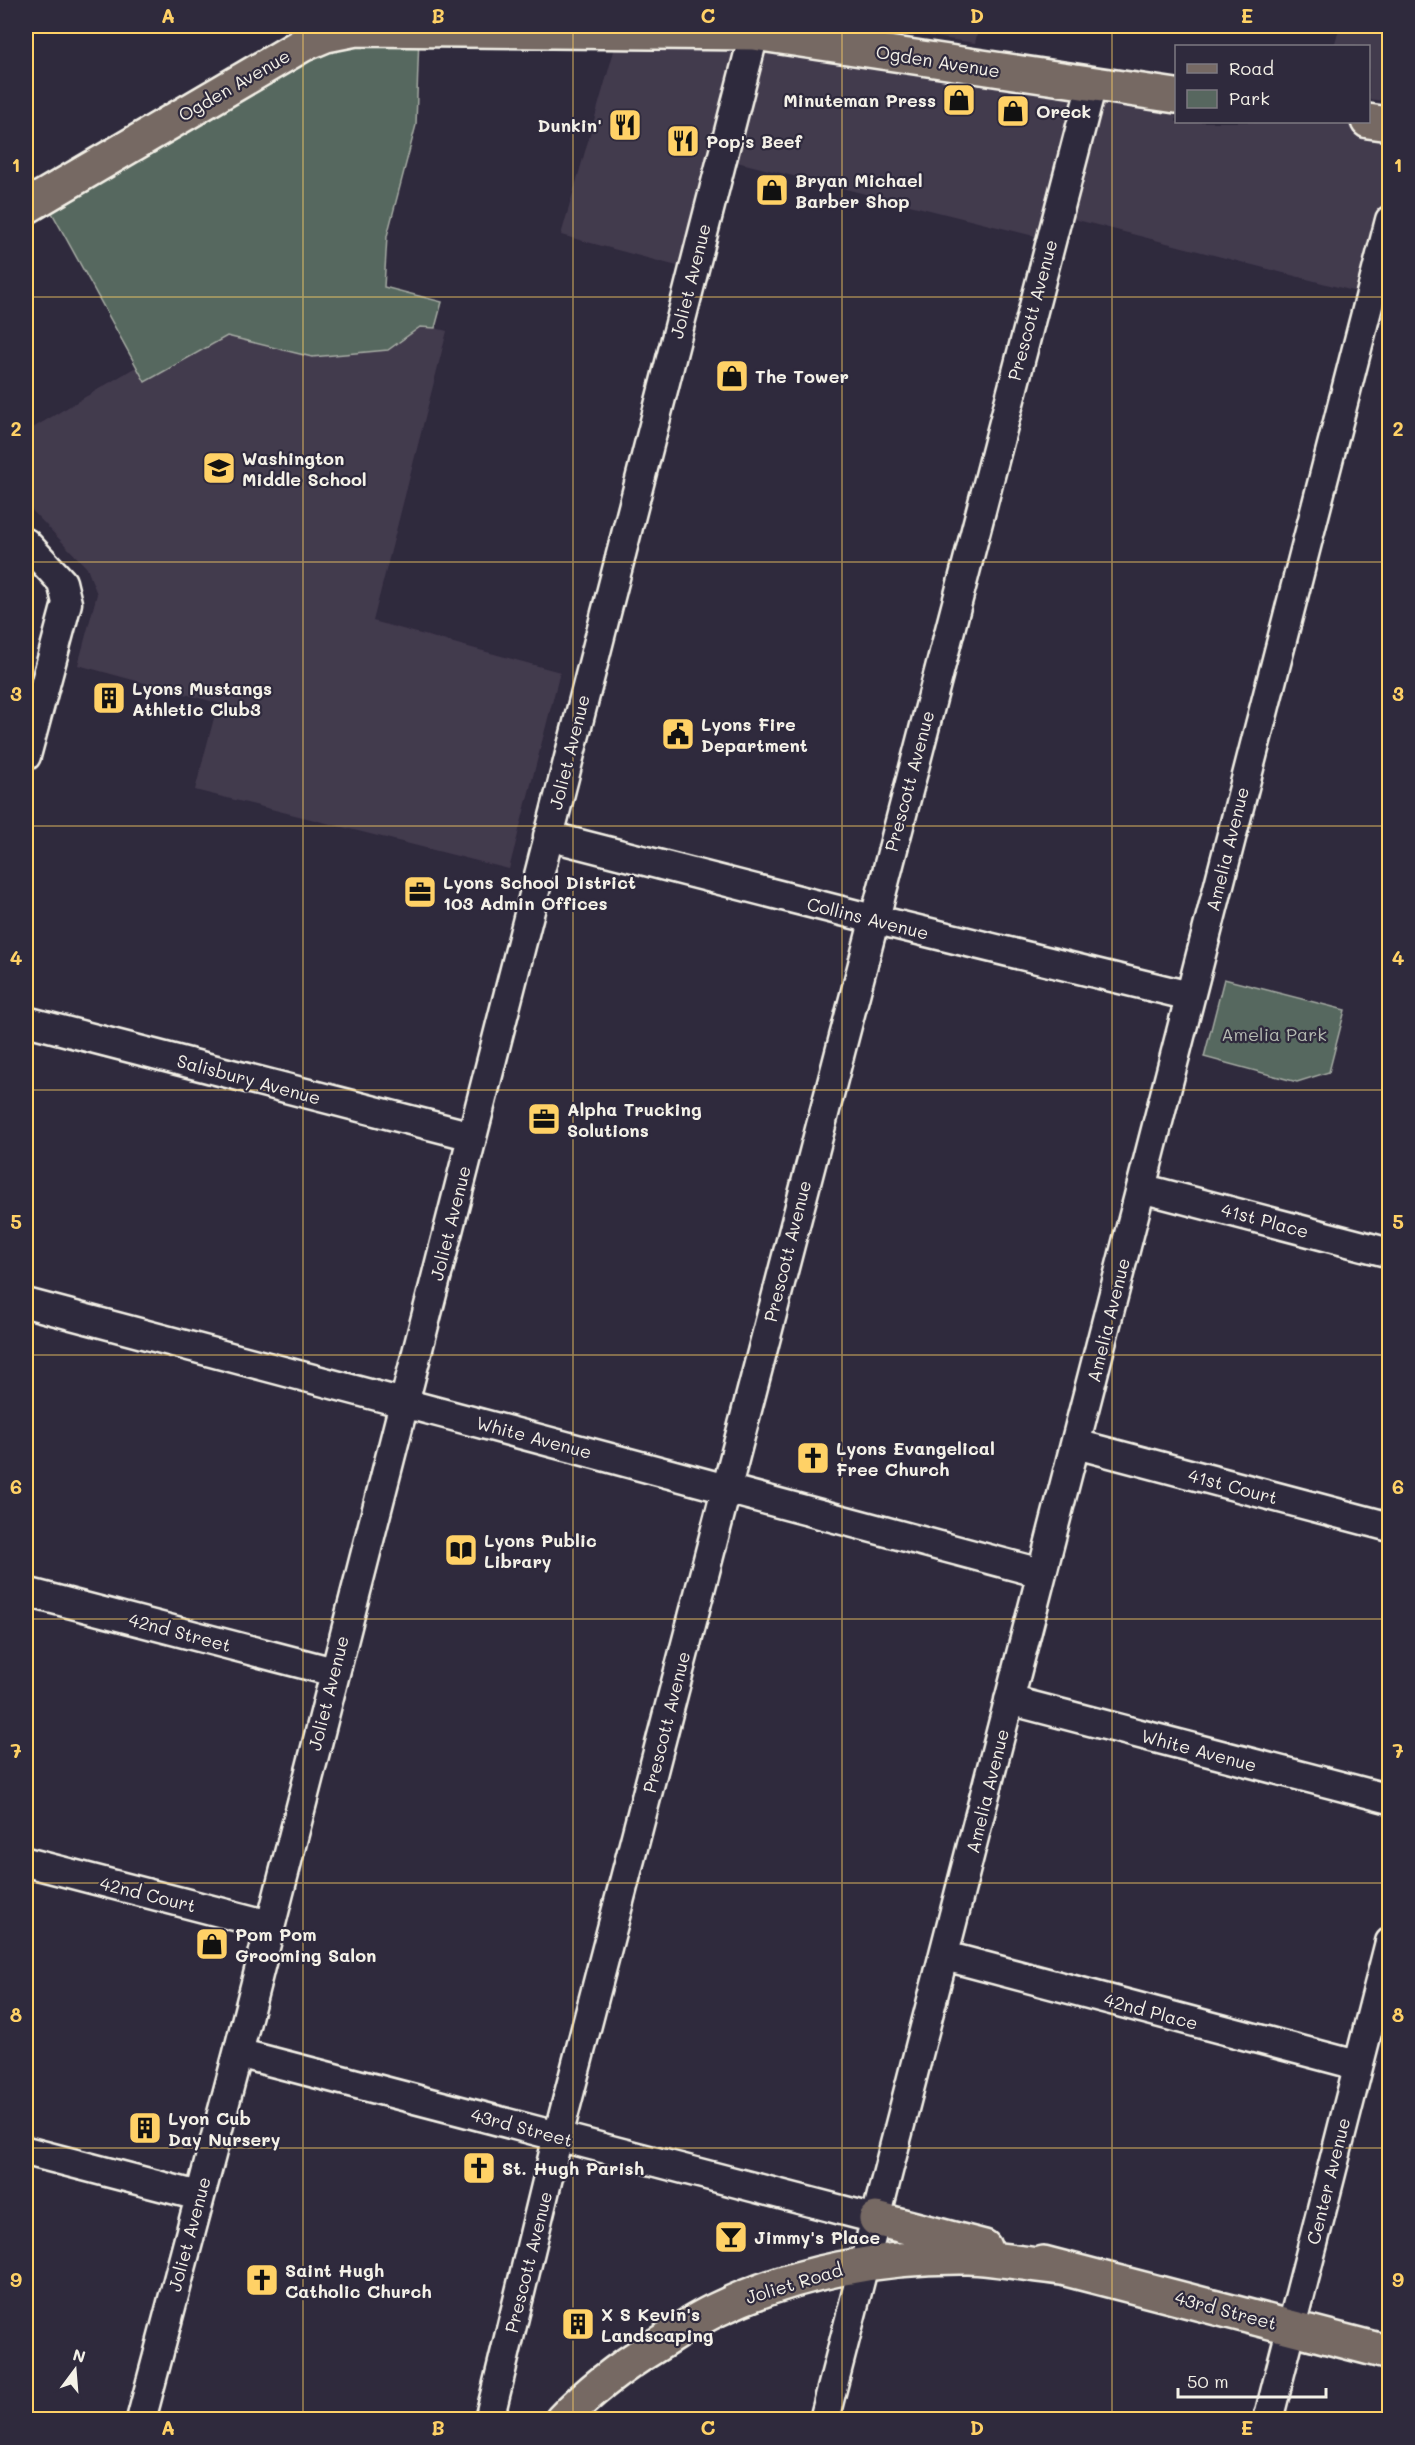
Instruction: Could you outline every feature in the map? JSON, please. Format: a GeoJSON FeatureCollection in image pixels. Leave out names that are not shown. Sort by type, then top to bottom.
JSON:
{"type":"FeatureCollection","features":[{"type":"Feature","properties":{"kind":"main road","name":"Ogden Avenue"},"geometry":{"type":"LineString","coordinates":[[26,207],[302,45],[326,35],[356,29],[755,29],[1175,96]]}},
{"type":"Feature","properties":{"kind":"main road"},"geometry":{"type":"LineString","coordinates":[[1370,121],[1389,124]]}},
{"type":"Feature","properties":{"kind":"main road"},"geometry":{"type":"LineString","coordinates":[[876,2219],[1062,2268]]}},
{"type":"Feature","properties":{"kind":"main road","name":"Joliet Road"},"geometry":{"type":"LineString","coordinates":[[562,2420],[597,2388],[636,2358],[718,2309],[769,2288],[818,2273],[865,2263],[967,2257],[1062,2268]]}},
{"type":"Feature","properties":{"kind":"main road","name":"43rd Street"},"geometry":{"type":"LineString","coordinates":[[1062,2268],[1389,2353]]}},
{"type":"Feature","properties":{"kind":"street","name":"Joliet Avenue"},"geometry":{"type":"LineString","coordinates":[[141,2420],[238,2053],[333,1672],[755,29]]}},
{"type":"Feature","properties":{"kind":"street","name":"Prescott Avenue"},"geometry":{"type":"LineString","coordinates":[[489,2420],[558,2136],[1092,84]]}},
{"type":"Feature","properties":{"kind":"street","name":"Amelia Avenue"},"geometry":{"type":"LineString","coordinates":[[824,2420],[1389,220]]}},
{"type":"Feature","properties":{"kind":"street"},"geometry":{"type":"LineString","coordinates":[[26,543],[62,582],[67,603],[26,756]]}},
{"type":"Feature","properties":{"kind":"street","name":"Collins Avenue"},"geometry":{"type":"LineString","coordinates":[[548,836],[873,920],[1190,996]]}},
{"type":"Feature","properties":{"kind":"street","name":"Salisbury Avenue"},"geometry":{"type":"LineString","coordinates":[[26,1021],[472,1136]]}},
{"type":"Feature","properties":{"kind":"street","name":"41st Place"},"geometry":{"type":"LineString","coordinates":[[1141,1188],[1389,1253]]}},
{"type":"Feature","properties":{"kind":"street","name":"White Avenue"},"geometry":{"type":"LineString","coordinates":[[26,1303],[1041,1573]]}},
{"type":"Feature","properties":{"kind":"street","name":"41st Court"},"geometry":{"type":"LineString","coordinates":[[1076,1444],[1389,1527]]}},
{"type":"Feature","properties":{"kind":"street","name":"42nd Street"},"geometry":{"type":"LineString","coordinates":[[26,1592],[333,1672]]}},
{"type":"Feature","properties":{"kind":"street","name":"White Avenue"},"geometry":{"type":"LineString","coordinates":[[1009,1700],[1389,1799]]}},
{"type":"Feature","properties":{"kind":"street","name":"42nd Court"},"geometry":{"type":"LineString","coordinates":[[26,1862],[270,1925]]}},
{"type":"Feature","properties":{"kind":"street","name":"Center Avenue"},"geometry":{"type":"LineString","coordinates":[[1268,2420],[1389,1942]]}},
{"type":"Feature","properties":{"kind":"street","name":"42nd Place"},"geometry":{"type":"LineString","coordinates":[[945,1956],[1357,2065]]}},
{"type":"Feature","properties":{"kind":"street","name":"43rd Street"},"geometry":{"type":"LineString","coordinates":[[238,2053],[876,2219]]}},
{"type":"Feature","properties":{"kind":"street"},"geometry":{"type":"LineString","coordinates":[[26,2151],[199,2196]]}},
{"type":"Feature","properties":{"kind":"shaded area"},"geometry":{"type":"Polygon","coordinates":[[[860,26],[979,26],[975,43],[860,26]]]}},
{"type":"Feature","properties":{"kind":"shaded area"},"geometry":{"type":"Polygon","coordinates":[[[1340,26],[1389,26],[1389,102],[1370,99],[1370,45],[1334,45],[1340,26]]]}},
{"type":"Feature","properties":{"kind":"shaded area"},"geometry":{"type":"Polygon","coordinates":[[[618,37],[758,38],[1175,97],[1175,123],[1354,123],[1389,128],[1389,281],[1375,277],[1369,295],[1058,215],[1050,240],[721,158],[692,270],[561,235],[618,37]]]}},
{"type":"Feature","properties":{"kind":"shaded area","name":"Washington Middle School"},"geometry":{"type":"Polygon","coordinates":[[[416,125],[387,236],[384,287],[442,302],[435,328],[447,331],[373,621],[560,672],[509,869],[195,790],[218,703],[78,665],[97,594],[87,568],[26,504],[26,432],[136,367],[45,200],[416,125]]]}},
{"type":"Feature","properties":{"kind":"green space"},"geometry":{"type":"Polygon","coordinates":[[[419,35],[416,125],[387,236],[384,287],[442,302],[435,328],[420,327],[388,350],[312,357],[227,336],[145,382],[45,200],[307,48],[419,35]]]}},
{"type":"Feature","properties":{"kind":"green space","name":"Amelia Park"},"geometry":{"type":"Polygon","coordinates":[[[1224,979],[1345,1010],[1329,1072],[1297,1082],[1204,1057],[1224,979]]]}},
{"type":"Feature","properties":{"kind":"place","name":"Minuteman Press"},"geometry":{"type":"Point","coordinates":[959,100]}},
{"type":"Feature","properties":{"kind":"place","name":"Oreck"},"geometry":{"type":"Point","coordinates":[1013,111]}},
{"type":"Feature","properties":{"kind":"place","name":"Dunkin'"},"geometry":{"type":"Point","coordinates":[625,125]}},
{"type":"Feature","properties":{"kind":"place","name":"Pop's Beef"},"geometry":{"type":"Point","coordinates":[683,141]}},
{"type":"Feature","properties":{"kind":"place","name":"Bryan Michael Barber Shop"},"geometry":{"type":"Point","coordinates":[772,190]}},
{"type":"Feature","properties":{"kind":"place","name":"The Tower"},"geometry":{"type":"Point","coordinates":[732,376]}},
{"type":"Feature","properties":{"kind":"place","name":"Washington Middle School"},"geometry":{"type":"Point","coordinates":[219,468]}},
{"type":"Feature","properties":{"kind":"place","name":"Lyons Mustangs Athletic Club3"},"geometry":{"type":"Point","coordinates":[109,698]}},
{"type":"Feature","properties":{"kind":"place","name":"Lyons Fire Department"},"geometry":{"type":"Point","coordinates":[678,734]}},
{"type":"Feature","properties":{"kind":"place","name":"Lyons School District 103 Admin Offices"},"geometry":{"type":"Point","coordinates":[420,892]}},
{"type":"Feature","properties":{"kind":"place","name":"Alpha Trucking Solutions"},"geometry":{"type":"Point","coordinates":[544,1119]}},
{"type":"Feature","properties":{"kind":"place","name":"Lyons Evangelical Free Church"},"geometry":{"type":"Point","coordinates":[813,1458]}},
{"type":"Feature","properties":{"kind":"place","name":"Lyons Public Library"},"geometry":{"type":"Point","coordinates":[461,1550]}},
{"type":"Feature","properties":{"kind":"place","name":"Pom Pom Grooming Salon"},"geometry":{"type":"Point","coordinates":[212,1944]}},
{"type":"Feature","properties":{"kind":"place","name":"Lyon Cub Day Nursery"},"geometry":{"type":"Point","coordinates":[145,2128]}},
{"type":"Feature","properties":{"kind":"place","name":"St. Hugh Parish"},"geometry":{"type":"Point","coordinates":[479,2168]}},
{"type":"Feature","properties":{"kind":"place","name":"Jimmy's Place"},"geometry":{"type":"Point","coordinates":[731,2237]}},
{"type":"Feature","properties":{"kind":"place","name":"Saint Hugh Catholic Church"},"geometry":{"type":"Point","coordinates":[262,2280]}},
{"type":"Feature","properties":{"kind":"place","name":"X S Kevin's Landscaping"},"geometry":{"type":"Point","coordinates":[578,2324]}}]}
